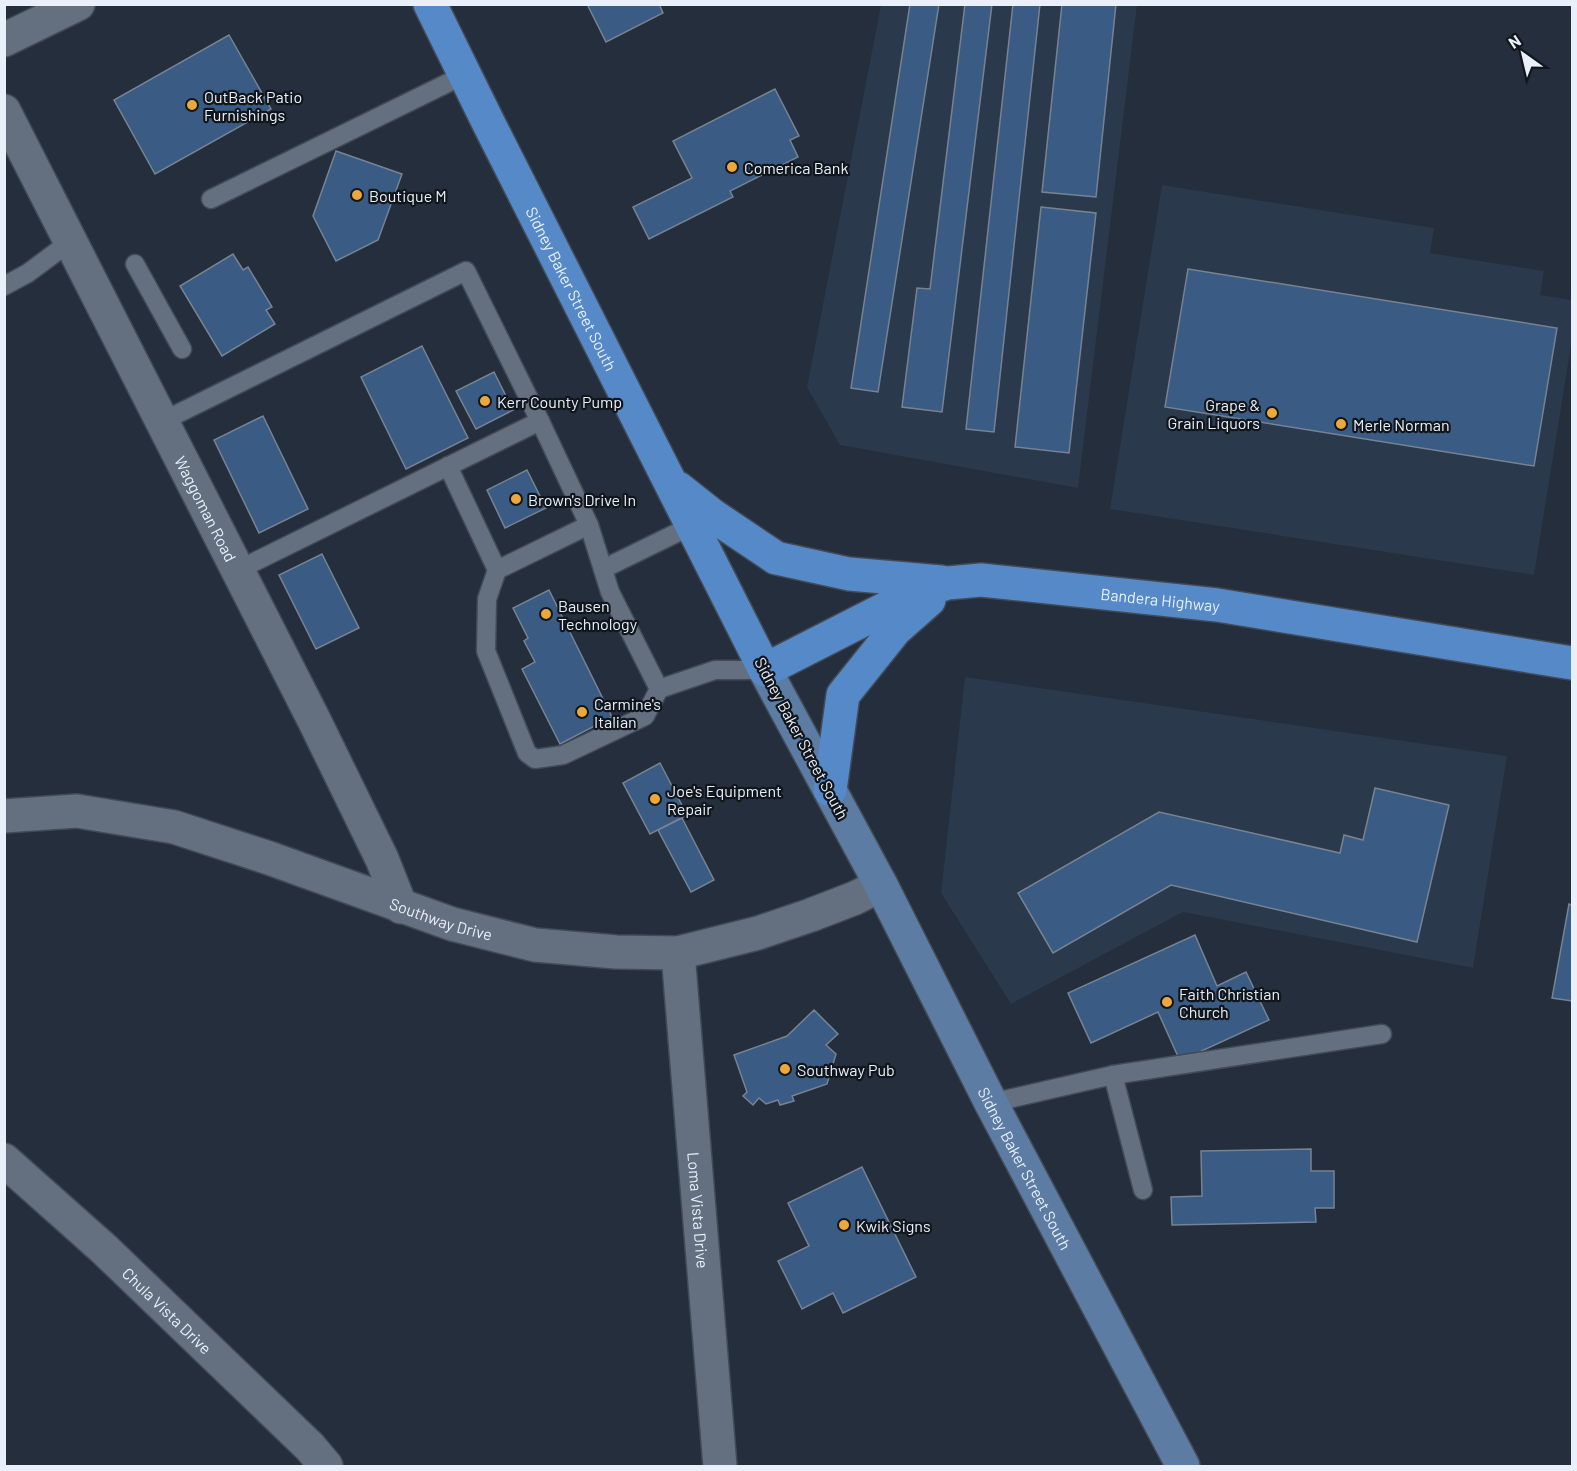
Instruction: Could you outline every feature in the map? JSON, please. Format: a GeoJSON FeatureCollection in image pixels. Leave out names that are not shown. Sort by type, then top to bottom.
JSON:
{"type":"FeatureCollection","features":[{"type":"Feature","properties":{"kind":"main road","name":"Sidney Baker Street South"},"geometry":{"type":"LineString","coordinates":[[430,4],[669,481],[702,520],[765,670],[880,885],[990,1103],[1183,1467]]}},
{"type":"Feature","properties":{"kind":"main road"},"geometry":{"type":"LineString","coordinates":[[702,520],[776,558],[849,574],[948,583]]}},
{"type":"Feature","properties":{"kind":"main road","name":"Bandera Highway"},"geometry":{"type":"LineString","coordinates":[[765,670],[918,592],[948,583],[981,580],[1217,605],[1572,663]]}},
{"type":"Feature","properties":{"kind":"main road"},"geometry":{"type":"LineString","coordinates":[[830,790],[843,694],[895,630],[948,583]]}},
{"type":"Feature","properties":{"kind":"street"},"geometry":{"type":"LineString","coordinates":[[4,40],[78,4]]}},
{"type":"Feature","properties":{"kind":"street","name":"Waggoman Road"},"geometry":{"type":"LineString","coordinates":[[4,111],[238,570],[382,859],[401,907]]}},
{"type":"Feature","properties":{"kind":"street","name":"Southway Drive"},"geometry":{"type":"LineString","coordinates":[[4,816],[77,811],[174,827],[269,858],[452,924],[535,945],[616,952],[678,953],[758,933],[855,898],[880,885]]}},
{"type":"Feature","properties":{"kind":"street","name":"Loma Vista Drive"},"geometry":{"type":"LineString","coordinates":[[678,953],[720,1467]]}},
{"type":"Feature","properties":{"kind":"street","name":"Chula Vista Drive"},"geometry":{"type":"LineString","coordinates":[[4,1160],[112,1258],[310,1447],[326,1467]]}},
{"type":"Feature","properties":{"kind":"lane"},"geometry":{"type":"LineString","coordinates":[[212,199],[464,75]]}},
{"type":"Feature","properties":{"kind":"lane"},"geometry":{"type":"LineString","coordinates":[[4,286],[28,273],[71,241]]}},
{"type":"Feature","properties":{"kind":"lane"},"geometry":{"type":"LineString","coordinates":[[135,264],[182,349]]}},
{"type":"Feature","properties":{"kind":"lane"},"geometry":{"type":"LineString","coordinates":[[163,421],[466,272],[589,525],[610,592],[659,689]]}},
{"type":"Feature","properties":{"kind":"lane"},"geometry":{"type":"LineString","coordinates":[[238,570],[540,421]]}},
{"type":"Feature","properties":{"kind":"lane"},"geometry":{"type":"LineString","coordinates":[[448,466],[497,570],[487,599],[486,651],[527,753],[535,759],[563,754],[645,716],[659,689],[715,670],[765,670]]}},
{"type":"Feature","properties":{"kind":"lane"},"geometry":{"type":"LineString","coordinates":[[603,569],[702,520]]}},
{"type":"Feature","properties":{"kind":"lane"},"geometry":{"type":"LineString","coordinates":[[497,570],[589,525]]}},
{"type":"Feature","properties":{"kind":"lane"},"geometry":{"type":"LineString","coordinates":[[990,1103],[1113,1075],[1382,1034]]}},
{"type":"Feature","properties":{"kind":"lane"},"geometry":{"type":"LineString","coordinates":[[1113,1075],[1143,1190]]}},
{"type":"Feature","properties":{"kind":"shaded area"},"geometry":{"type":"Polygon","coordinates":[[[881,5],[1137,5],[1078,488],[840,445],[807,387],[881,5]]]}},
{"type":"Feature","properties":{"kind":"shaded area"},"geometry":{"type":"Polygon","coordinates":[[[1162,185],[1434,228],[1430,253],[1544,271],[1540,295],[1572,300],[1572,340],[1534,575],[1110,509],[1162,185]]]}},
{"type":"Feature","properties":{"kind":"shaded area"},"geometry":{"type":"Polygon","coordinates":[[[965,677],[1507,756],[1473,968],[1183,912],[1011,1004],[941,893],[965,677]]]}},
{"type":"Feature","properties":{"kind":"building"},"geometry":{"type":"Polygon","coordinates":[[[587,4],[659,4],[663,13],[606,42],[587,4]]]}},
{"type":"Feature","properties":{"kind":"building"},"geometry":{"type":"Polygon","coordinates":[[[910,4],[939,4],[878,392],[851,388],[910,4]]]}},
{"type":"Feature","properties":{"kind":"building"},"geometry":{"type":"Polygon","coordinates":[[[965,4],[992,4],[942,412],[902,407],[917,288],[930,289],[965,4]]]}},
{"type":"Feature","properties":{"kind":"building"},"geometry":{"type":"Polygon","coordinates":[[[1013,4],[1040,4],[994,432],[966,429],[1013,4]]]}},
{"type":"Feature","properties":{"kind":"building"},"geometry":{"type":"Polygon","coordinates":[[[1062,4],[1116,4],[1096,197],[1042,192],[1062,4]]]}},
{"type":"Feature","properties":{"kind":"building","name":"OutBack Patio Furnishings"},"geometry":{"type":"Polygon","coordinates":[[[229,35],[271,109],[155,174],[114,100],[229,35]]]}},
{"type":"Feature","properties":{"kind":"building","name":"Comerica Bank"},"geometry":{"type":"Polygon","coordinates":[[[775,89],[799,136],[790,140],[798,157],[730,191],[733,197],[649,239],[633,207],[692,178],[673,141],[775,89]]]}},
{"type":"Feature","properties":{"kind":"building","name":"Boutique M"},"geometry":{"type":"Polygon","coordinates":[[[336,151],[402,174],[378,240],[336,261],[313,216],[336,151]]]}},
{"type":"Feature","properties":{"kind":"building"},"geometry":{"type":"Polygon","coordinates":[[[1041,207],[1096,213],[1069,453],[1015,447],[1041,207]]]}},
{"type":"Feature","properties":{"kind":"building"},"geometry":{"type":"Polygon","coordinates":[[[233,254],[243,270],[248,267],[272,307],[266,310],[275,324],[222,356],[180,286],[233,254]]]}},
{"type":"Feature","properties":{"kind":"building"},"geometry":{"type":"Polygon","coordinates":[[[1188,269],[1557,328],[1534,466],[1165,407],[1188,269]]]}},
{"type":"Feature","properties":{"kind":"building"},"geometry":{"type":"Polygon","coordinates":[[[422,346],[468,438],[406,469],[361,377],[422,346]]]}},
{"type":"Feature","properties":{"kind":"building","name":"Kerr County Pump"},"geometry":{"type":"Polygon","coordinates":[[[494,372],[513,410],[476,429],[456,391],[494,372]]]}},
{"type":"Feature","properties":{"kind":"building"},"geometry":{"type":"Polygon","coordinates":[[[263,416],[308,509],[259,533],[214,440],[263,416]]]}},
{"type":"Feature","properties":{"kind":"building","name":"Brown's Drive In"},"geometry":{"type":"Polygon","coordinates":[[[527,470],[546,508],[505,528],[487,490],[527,470]]]}},
{"type":"Feature","properties":{"kind":"building"},"geometry":{"type":"Polygon","coordinates":[[[322,554],[359,628],[316,649],[279,575],[322,554]]]}},
{"type":"Feature","properties":{"kind":"building"},"geometry":{"type":"Polygon","coordinates":[[[549,590],[612,717],[560,744],[522,669],[535,662],[524,641],[528,638],[513,608],[549,590]]]}},
{"type":"Feature","properties":{"kind":"building","name":"Joe's Equipment Repair"},"geometry":{"type":"Polygon","coordinates":[[[660,763],[687,815],[650,834],[623,783],[660,763]]]}},
{"type":"Feature","properties":{"kind":"building"},"geometry":{"type":"Polygon","coordinates":[[[1375,788],[1449,805],[1417,942],[1171,885],[1053,953],[1018,893],[1159,812],[1340,853],[1344,835],[1363,840],[1375,788]]]}},
{"type":"Feature","properties":{"kind":"building"},"geometry":{"type":"Polygon","coordinates":[[[682,818],[714,880],[691,892],[658,830],[682,818]]]}},
{"type":"Feature","properties":{"kind":"building"},"geometry":{"type":"Polygon","coordinates":[[[1569,904],[1572,905],[1572,1001],[1552,998],[1569,904]]]}},
{"type":"Feature","properties":{"kind":"building","name":"Faith Christian Church"},"geometry":{"type":"Polygon","coordinates":[[[1195,935],[1217,986],[1246,972],[1269,1020],[1180,1061],[1158,1012],[1091,1043],[1068,993],[1195,935]]]}},
{"type":"Feature","properties":{"kind":"building","name":"Southway Pub"},"geometry":{"type":"Polygon","coordinates":[[[814,1010],[838,1034],[826,1045],[836,1054],[827,1084],[792,1096],[794,1101],[780,1105],[778,1100],[766,1104],[759,1098],[753,1105],[743,1096],[747,1092],[734,1055],[787,1036],[814,1010]]]}},
{"type":"Feature","properties":{"kind":"building"},"geometry":{"type":"Polygon","coordinates":[[[1311,1149],[1311,1171],[1334,1171],[1334,1208],[1315,1208],[1316,1222],[1172,1225],[1171,1197],[1202,1196],[1201,1151],[1311,1149]]]}},
{"type":"Feature","properties":{"kind":"building","name":"Kwik Signs"},"geometry":{"type":"Polygon","coordinates":[[[862,1167],[916,1277],[843,1313],[833,1293],[802,1309],[778,1261],[809,1246],[788,1203],[862,1167]]]}},
{"type":"Feature","properties":{"kind":"place","name":"OutBack Patio Furnishings"},"geometry":{"type":"Point","coordinates":[192,105]}},
{"type":"Feature","properties":{"kind":"place","name":"Comerica Bank"},"geometry":{"type":"Point","coordinates":[732,167]}},
{"type":"Feature","properties":{"kind":"place","name":"Boutique M"},"geometry":{"type":"Point","coordinates":[357,195]}},
{"type":"Feature","properties":{"kind":"place","name":"Kerr County Pump"},"geometry":{"type":"Point","coordinates":[485,401]}},
{"type":"Feature","properties":{"kind":"place","name":"Grape & Grain Liquors"},"geometry":{"type":"Point","coordinates":[1272,413]}},
{"type":"Feature","properties":{"kind":"place","name":"Merle Norman"},"geometry":{"type":"Point","coordinates":[1341,424]}},
{"type":"Feature","properties":{"kind":"place","name":"Brown's Drive In"},"geometry":{"type":"Point","coordinates":[516,499]}},
{"type":"Feature","properties":{"kind":"place","name":"Bausen Technology"},"geometry":{"type":"Point","coordinates":[546,614]}},
{"type":"Feature","properties":{"kind":"place","name":"Carmine's Italian"},"geometry":{"type":"Point","coordinates":[582,712]}},
{"type":"Feature","properties":{"kind":"place","name":"Joe's Equipment Repair"},"geometry":{"type":"Point","coordinates":[655,799]}},
{"type":"Feature","properties":{"kind":"place","name":"Faith Christian Church"},"geometry":{"type":"Point","coordinates":[1167,1002]}},
{"type":"Feature","properties":{"kind":"place","name":"Southway Pub"},"geometry":{"type":"Point","coordinates":[785,1069]}},
{"type":"Feature","properties":{"kind":"place","name":"Kwik Signs"},"geometry":{"type":"Point","coordinates":[844,1225]}}]}
